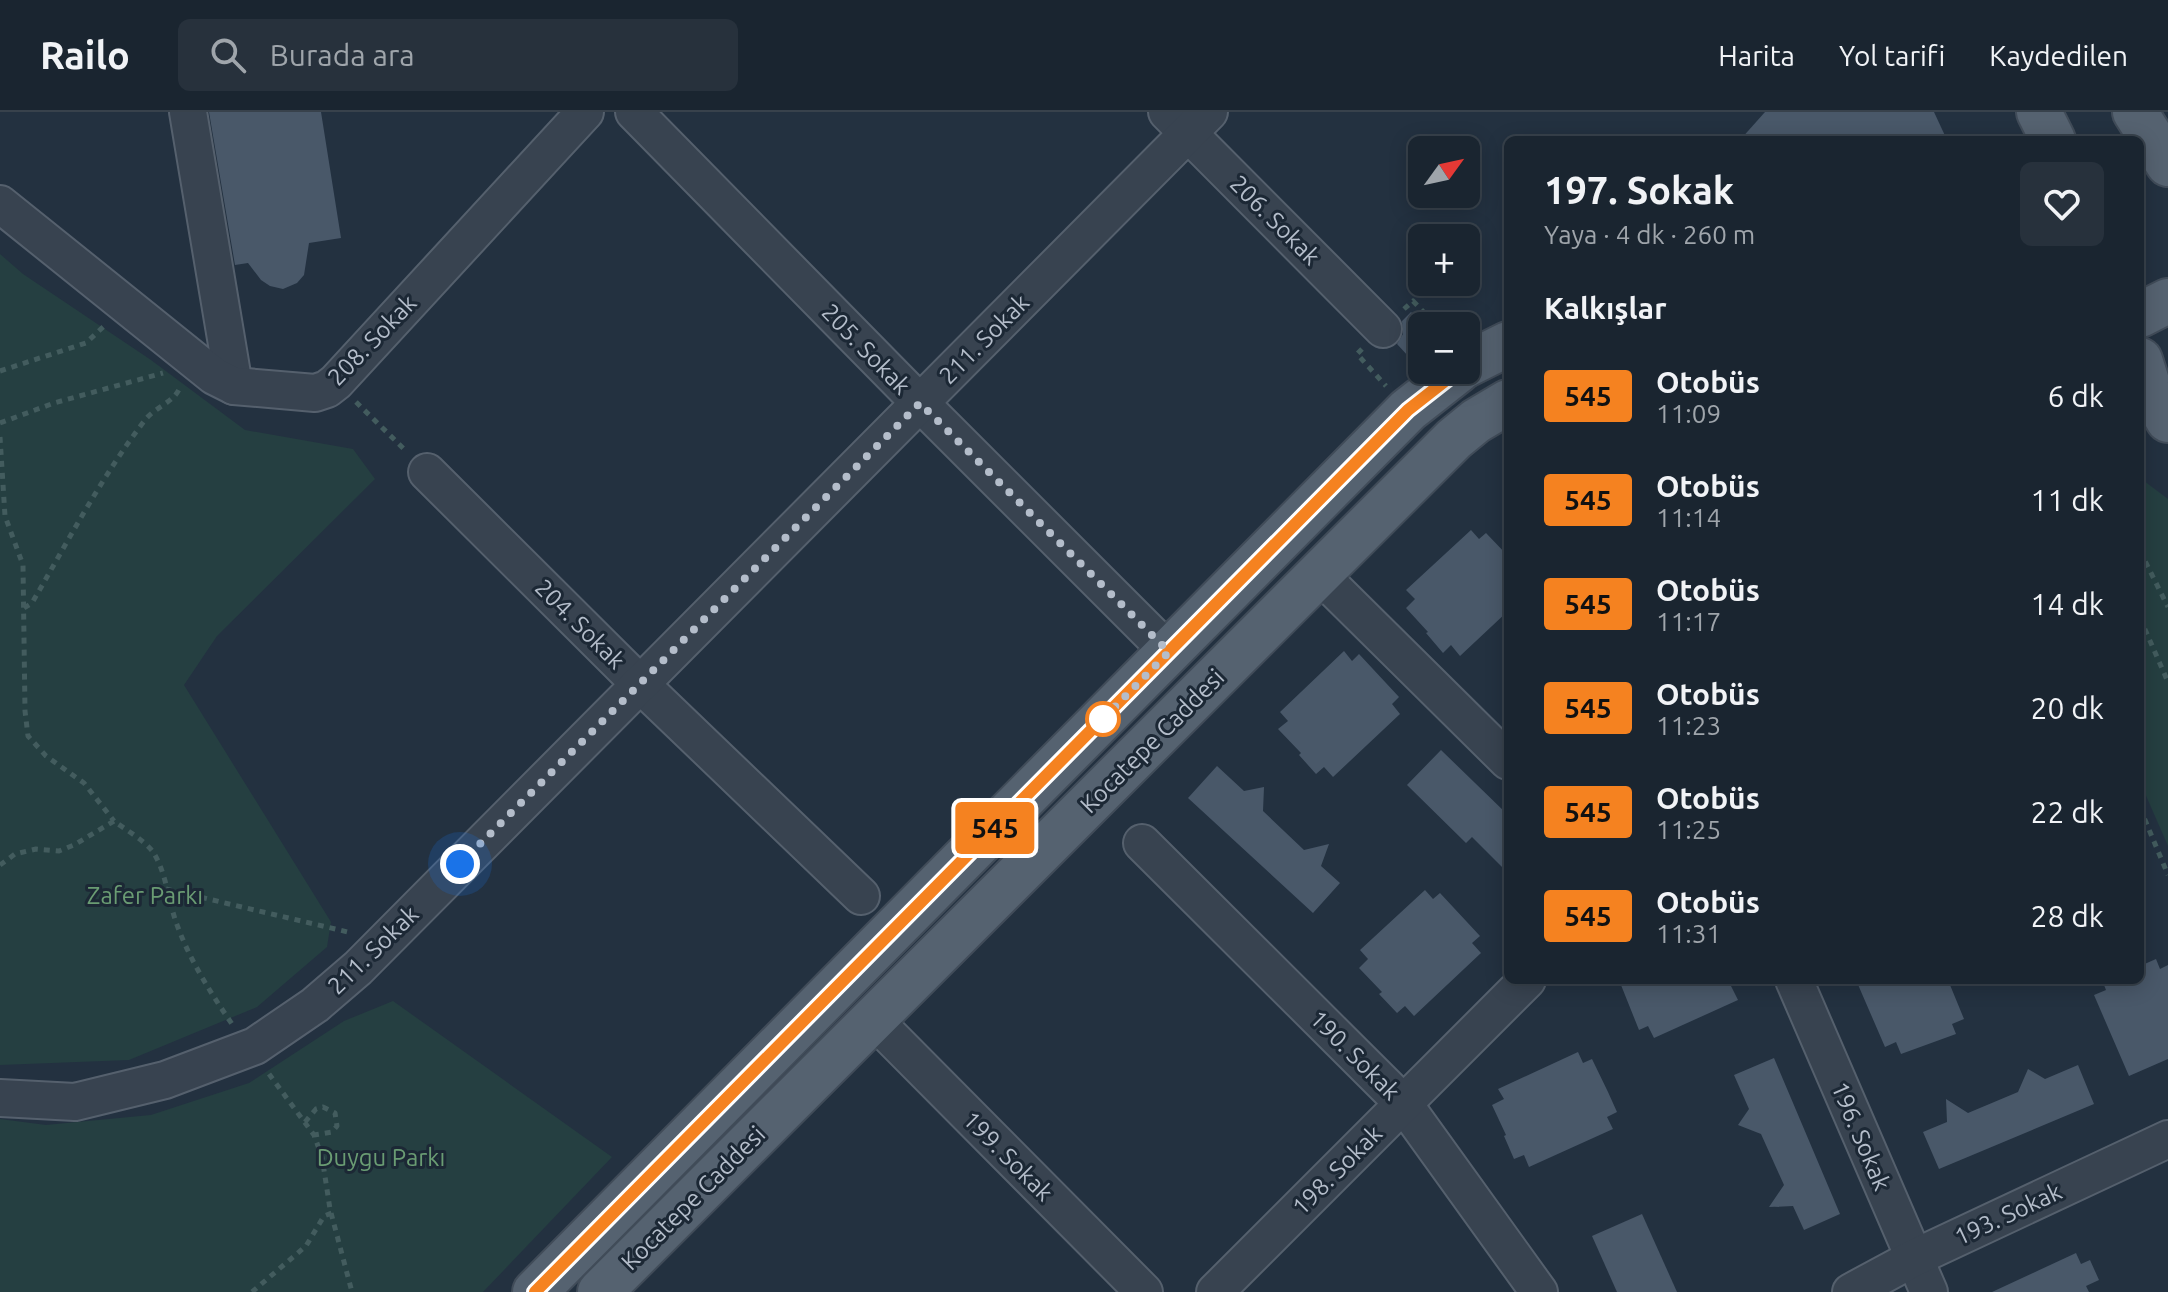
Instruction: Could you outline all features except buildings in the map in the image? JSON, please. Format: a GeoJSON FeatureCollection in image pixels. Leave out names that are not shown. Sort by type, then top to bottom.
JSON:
{"type":"FeatureCollection","features":[{"type":"Feature","properties":{"kind":"main road"},"geometry":{"type":"LineString","coordinates":[[2039,112],[2051,136]]}},
{"type":"Feature","properties":{"kind":"main road"},"geometry":{"type":"LineString","coordinates":[[2135,112],[2168,164]]}},
{"type":"Feature","properties":{"kind":"main road"},"geometry":{"type":"LineString","coordinates":[[2144,313],[2168,301]]}},
{"type":"Feature","properties":{"kind":"main road"},"geometry":{"type":"LineString","coordinates":[[1480,358],[1504,346]]}},
{"type":"Feature","properties":{"kind":"main road"},"geometry":{"type":"LineString","coordinates":[[2144,372],[2149,388],[2168,420]]}},
{"type":"Feature","properties":{"kind":"main road","name":"Kocatepe Caddesi"},"geometry":{"type":"LineString","coordinates":[[535,1292],[1408,410],[1441,384]]}},
{"type":"Feature","properties":{"kind":"main road","name":"Kocatepe Caddesi"},"geometry":{"type":"LineString","coordinates":[[600,1292],[1454,439],[1504,404]]}},
{"type":"Feature","properties":{"kind":"main road"},"geometry":{"type":"LineString","coordinates":[[2144,429],[2168,433]]}},
{"type":"Feature","properties":{"kind":"street"},"geometry":{"type":"LineString","coordinates":[[188,112],[234,386]]}},
{"type":"Feature","properties":{"kind":"street","name":"208. Sokak"},"geometry":{"type":"LineString","coordinates":[[0,204],[125,306],[191,365],[234,386],[315,393],[336,382],[585,112]]}},
{"type":"Feature","properties":{"kind":"street","name":"205. Sokak"},"geometry":{"type":"LineString","coordinates":[[634,112],[1169,652]]}},
{"type":"Feature","properties":{"kind":"street","name":"211. Sokak"},"geometry":{"type":"LineString","coordinates":[[0,1098],[75,1102],[165,1080],[249,1048],[315,1005],[370,955],[920,403],[1188,119]]}},
{"type":"Feature","properties":{"kind":"street","name":"206. Sokak"},"geometry":{"type":"LineString","coordinates":[[1188,119],[1383,329]]}},
{"type":"Feature","properties":{"kind":"street","name":"204. Sokak"},"geometry":{"type":"LineString","coordinates":[[427,472],[640,684],[861,896]]}},
{"type":"Feature","properties":{"kind":"street"},"geometry":{"type":"LineString","coordinates":[[1319,574],[1504,757]]}},
{"type":"Feature","properties":{"kind":"street","name":"190. Sokak"},"geometry":{"type":"LineString","coordinates":[[1142,843],[1403,1103],[1539,1292]]}},
{"type":"Feature","properties":{"kind":"street","name":"198. Sokak"},"geometry":{"type":"LineString","coordinates":[[1215,1292],[1523,984]]}},
{"type":"Feature","properties":{"kind":"street","name":"196. Sokak"},"geometry":{"type":"LineString","coordinates":[[1796,984],[1929,1292]]}},
{"type":"Feature","properties":{"kind":"street","name":"199. Sokak"},"geometry":{"type":"LineString","coordinates":[[873,1019],[1144,1292]]}},
{"type":"Feature","properties":{"kind":"street","name":"193. Sokak"},"geometry":{"type":"LineString","coordinates":[[1851,1292],[1914,1258],[2168,1139]]}},
{"type":"Feature","properties":{"kind":"path"},"geometry":{"type":"LineString","coordinates":[[1413,301],[1424,312]]}},
{"type":"Feature","properties":{"kind":"path"},"geometry":{"type":"LineString","coordinates":[[0,371],[86,343],[125,306]]}},
{"type":"Feature","properties":{"kind":"path"},"geometry":{"type":"LineString","coordinates":[[0,423],[54,403],[191,365]]}},
{"type":"Feature","properties":{"kind":"path"},"geometry":{"type":"LineString","coordinates":[[23,608],[32,603],[95,495],[147,417],[178,394],[191,365]]}},
{"type":"Feature","properties":{"kind":"path"},"geometry":{"type":"LineString","coordinates":[[336,382],[427,472]]}},
{"type":"Feature","properties":{"kind":"path"},"geometry":{"type":"LineString","coordinates":[[0,437],[5,516],[23,565],[28,736],[46,756],[84,783],[114,821],[151,849],[161,868],[184,944],[213,997],[314,1135],[322,1157],[352,1292]]}},
{"type":"Feature","properties":{"kind":"path"},"geometry":{"type":"LineString","coordinates":[[2144,559],[2168,607]]}},
{"type":"Feature","properties":{"kind":"path"},"geometry":{"type":"LineString","coordinates":[[2144,627],[2168,682]]}},
{"type":"Feature","properties":{"kind":"path"},"geometry":{"type":"LineString","coordinates":[[2144,818],[2168,875]]}},
{"type":"Feature","properties":{"kind":"path"},"geometry":{"type":"LineString","coordinates":[[0,865],[15,854],[36,849],[59,851],[114,821]]}},
{"type":"Feature","properties":{"kind":"path"},"geometry":{"type":"LineString","coordinates":[[166,889],[354,934],[370,955]]}},
{"type":"Feature","properties":{"kind":"path"},"geometry":{"type":"LineString","coordinates":[[305,1122],[316,1109],[323,1107],[335,1113],[337,1126],[332,1132],[314,1135]]}},
{"type":"Feature","properties":{"kind":"path"},"geometry":{"type":"LineString","coordinates":[[252,1292],[306,1246],[324,1216],[332,1213]]}},
{"type":"Feature","properties":{"kind":"green space","name":"Zafer Parkı"},"geometry":{"type":"Polygon","coordinates":[[[0,254],[23,274],[151,360],[245,430],[353,449],[375,479],[217,636],[184,685],[331,922],[327,947],[257,1007],[129,1060],[0,1065],[0,254]]]}},
{"type":"Feature","properties":{"kind":"green space"},"geometry":{"type":"Polygon","coordinates":[[[2144,481],[2168,499],[2168,846],[2144,791],[2144,481]]]}},
{"type":"Feature","properties":{"kind":"green space","name":"Duygu Parkı"},"geometry":{"type":"Polygon","coordinates":[[[393,1001],[612,1157],[483,1292],[0,1292],[0,1119],[46,1125],[151,1115],[249,1083],[344,1021],[393,1001]]]}},
{"type":"Feature","properties":{"kind":"bus line","name":"545"},"geometry":{"type":"LineString","coordinates":[[535,1292],[1408,410],[1438,384]]}},
{"type":"Feature","properties":{"kind":"route"},"geometry":{"type":"LineString","coordinates":[[460,864],[920,403],[1169,652],[1103,719]]}}]}
